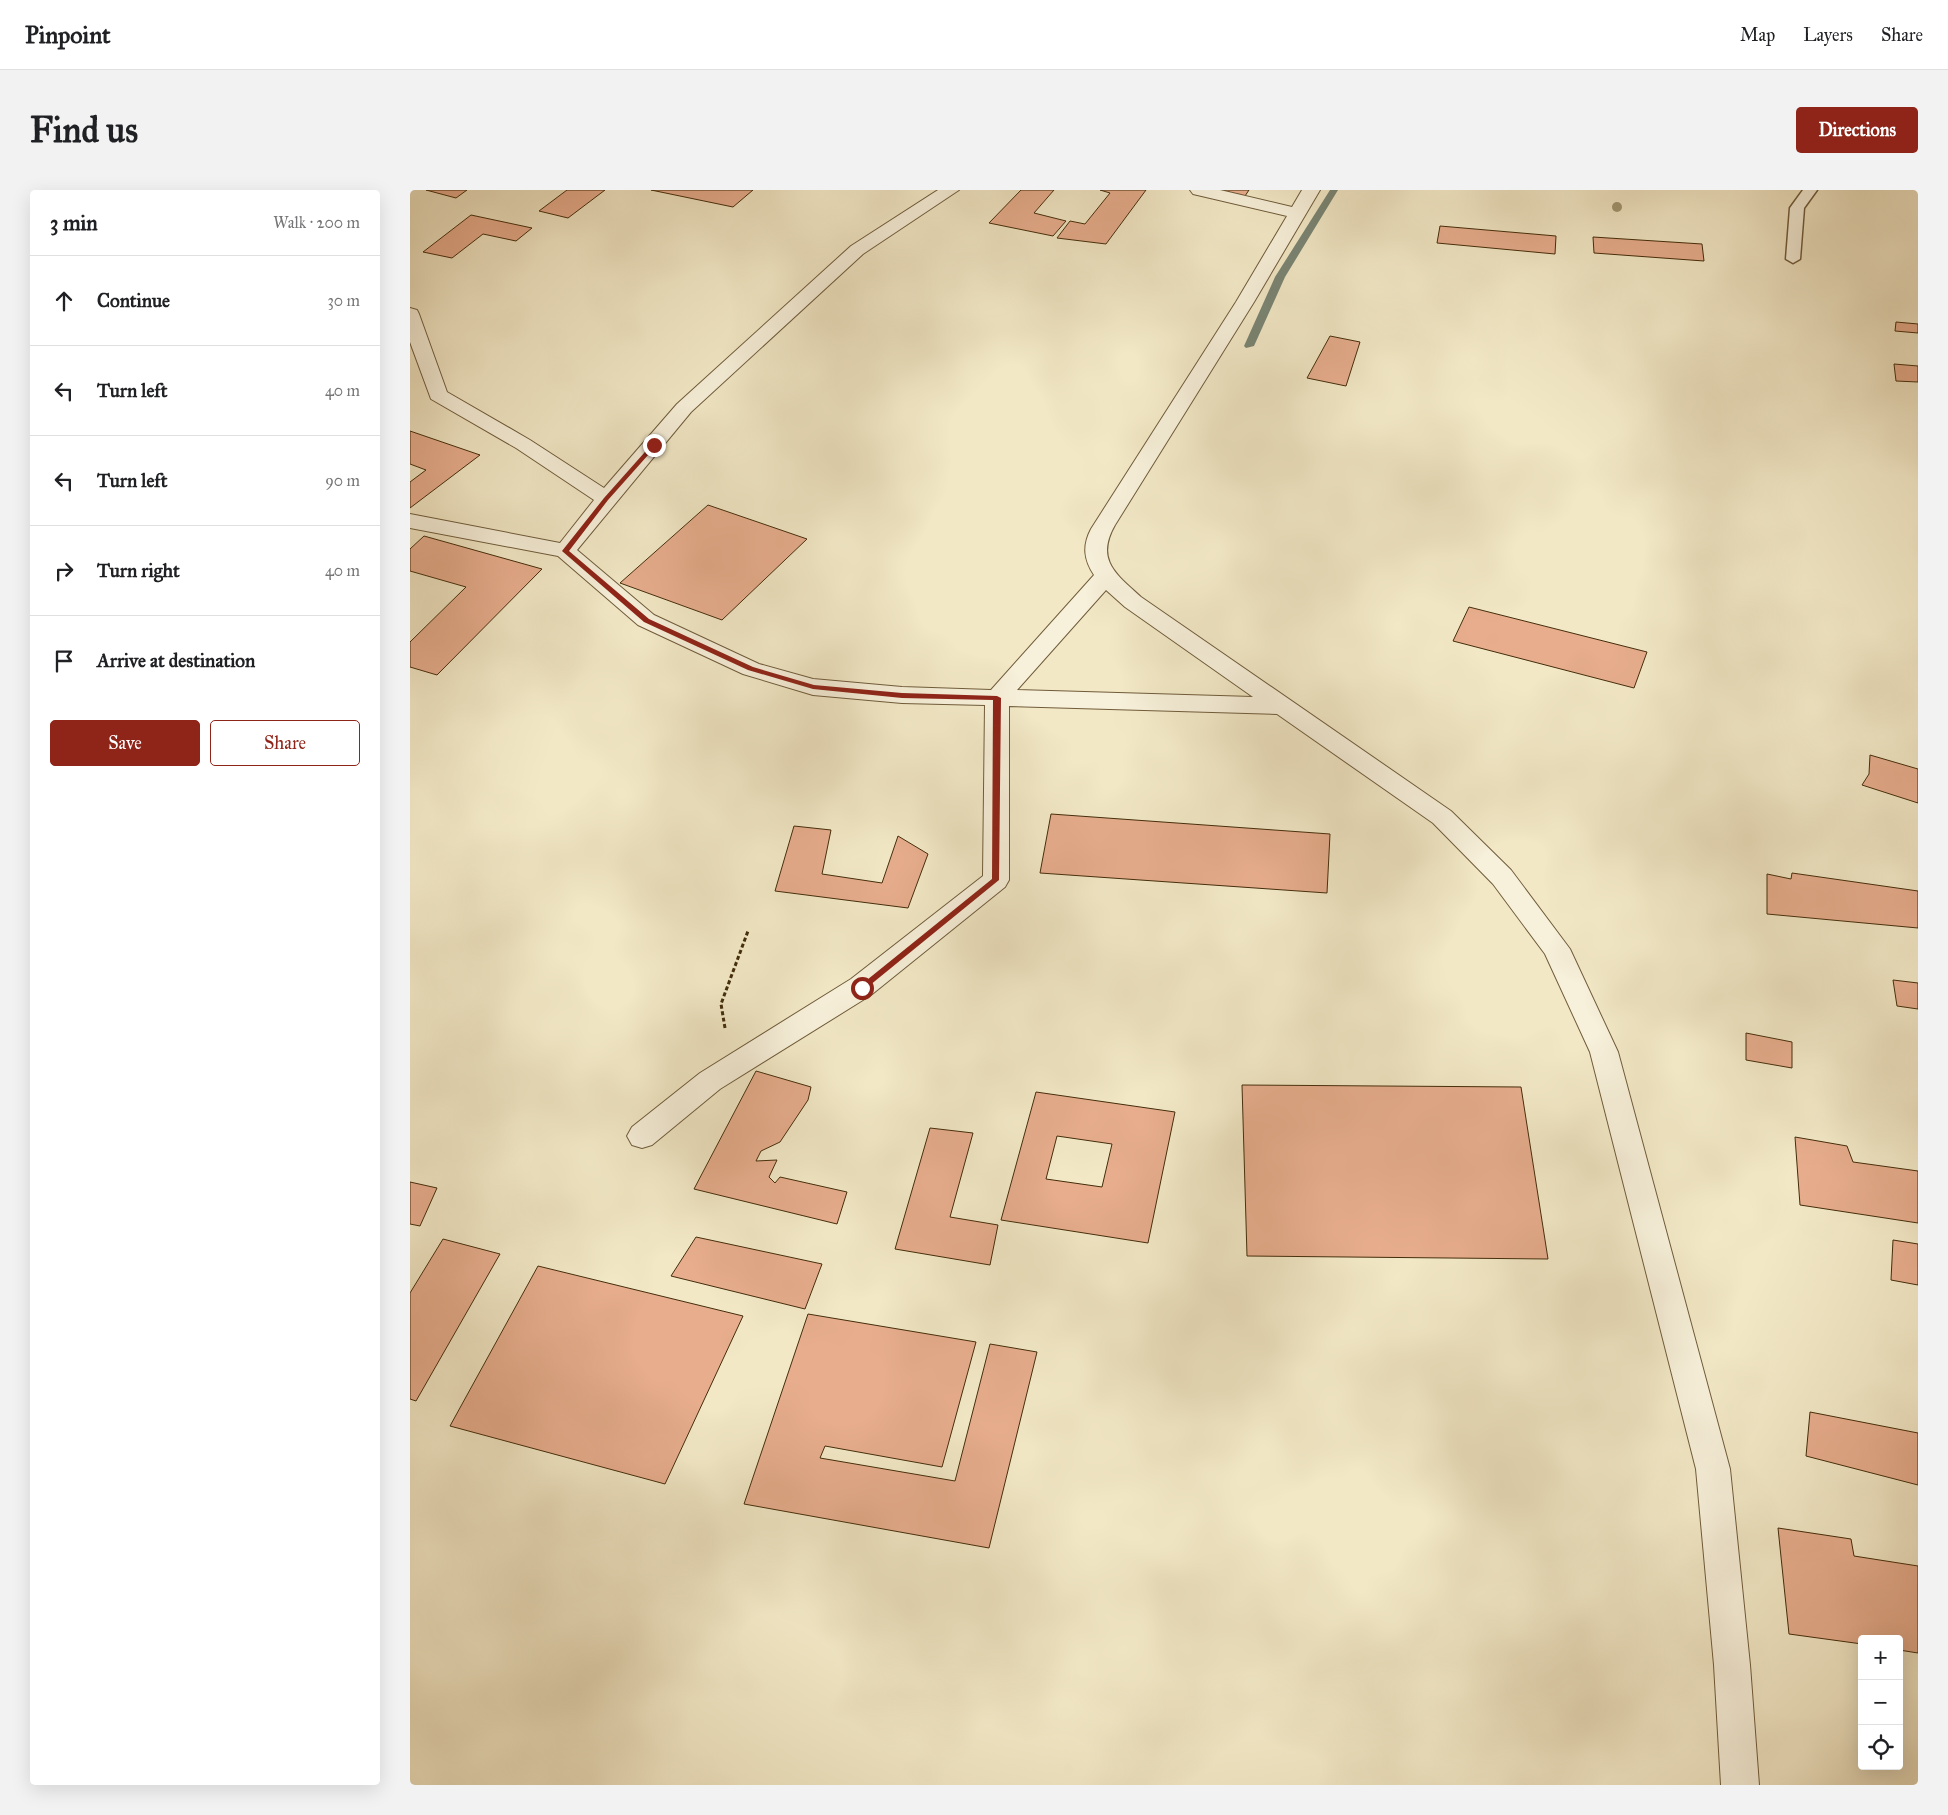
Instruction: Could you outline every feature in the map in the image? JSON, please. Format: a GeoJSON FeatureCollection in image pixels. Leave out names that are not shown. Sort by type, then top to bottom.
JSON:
{"type":"FeatureCollection","features":[{"type":"Feature","properties":{"kind":"street"},"geometry":{"type":"LineString","coordinates":[[565,551],[606,499],[684,408],[850,257],[950,190]]}},
{"type":"Feature","properties":{"kind":"street"},"geometry":{"type":"LineString","coordinates":[[1199,190],[1298,214]]}},
{"type":"Feature","properties":{"kind":"street"},"geometry":{"type":"LineString","coordinates":[[1311,190],[1298,214],[1114,508],[1096,543],[1096,560],[1106,576],[1133,602],[1442,817],[1502,877],[1556,950],[1604,1052],[1713,1469],[1731,1656],[1740,1785]]}},
{"type":"Feature","properties":{"kind":"street"},"geometry":{"type":"LineString","coordinates":[[410,314],[438,395],[523,444],[606,499]]}},
{"type":"Feature","properties":{"kind":"street"},"geometry":{"type":"LineString","coordinates":[[410,521],[565,551],[646,620],[751,669],[813,687],[902,696],[1282,706]]}},
{"type":"Feature","properties":{"kind":"street"},"geometry":{"type":"LineString","coordinates":[[642,1136],[710,1081],[862,988],[996,880],[997,698],[1106,576]]}},
{"type":"Feature","properties":{"kind":"lane"},"geometry":{"type":"LineString","coordinates":[[1793,259],[1797,208],[1810,190]]}},
{"type":"Feature","properties":{"kind":"path"},"geometry":{"type":"LineString","coordinates":[[731,1068],[721,1004],[748,931]]}},
{"type":"Feature","properties":{"kind":"building"},"geometry":{"type":"Polygon","coordinates":[[[426,190],[467,190],[456,198],[426,190]]]}},
{"type":"Feature","properties":{"kind":"building"},"geometry":{"type":"Polygon","coordinates":[[[567,190],[605,190],[568,218],[539,211],[567,190]]]}},
{"type":"Feature","properties":{"kind":"building"},"geometry":{"type":"Polygon","coordinates":[[[651,190],[753,190],[733,207],[651,190]]]}},
{"type":"Feature","properties":{"kind":"building"},"geometry":{"type":"Polygon","coordinates":[[[1021,190],[1054,190],[1034,213],[1066,221],[1053,236],[989,223],[1021,190]]]}},
{"type":"Feature","properties":{"kind":"building"},"geometry":{"type":"Polygon","coordinates":[[[1100,190],[1146,190],[1106,244],[1057,238],[1070,221],[1085,224],[1110,193],[1100,190]]]}},
{"type":"Feature","properties":{"kind":"building"},"geometry":{"type":"Polygon","coordinates":[[[1220,190],[1249,190],[1245,196],[1220,190]]]}},
{"type":"Feature","properties":{"kind":"building"},"geometry":{"type":"Polygon","coordinates":[[[471,215],[532,228],[516,241],[483,234],[452,258],[423,252],[471,215]]]}},
{"type":"Feature","properties":{"kind":"building"},"geometry":{"type":"Polygon","coordinates":[[[1440,226],[1556,236],[1555,254],[1437,243],[1440,226]]]}},
{"type":"Feature","properties":{"kind":"building"},"geometry":{"type":"Polygon","coordinates":[[[1593,237],[1702,244],[1704,261],[1594,253],[1593,237]]]}},
{"type":"Feature","properties":{"kind":"building"},"geometry":{"type":"Polygon","coordinates":[[[1896,322],[1918,324],[1918,333],[1895,331],[1896,322]]]}},
{"type":"Feature","properties":{"kind":"building"},"geometry":{"type":"Polygon","coordinates":[[[1330,336],[1360,342],[1346,386],[1307,378],[1330,336]]]}},
{"type":"Feature","properties":{"kind":"building"},"geometry":{"type":"Polygon","coordinates":[[[1894,364],[1918,366],[1918,382],[1896,381],[1894,364]]]}},
{"type":"Feature","properties":{"kind":"building"},"geometry":{"type":"Polygon","coordinates":[[[410,431],[480,455],[410,508],[410,482],[426,470],[410,464],[410,431]]]}},
{"type":"Feature","properties":{"kind":"building"},"geometry":{"type":"Polygon","coordinates":[[[708,505],[807,539],[722,620],[620,583],[708,505]]]}},
{"type":"Feature","properties":{"kind":"building"},"geometry":{"type":"Polygon","coordinates":[[[424,536],[542,569],[437,675],[410,667],[410,642],[466,587],[410,571],[410,549],[424,536]]]}},
{"type":"Feature","properties":{"kind":"building"},"geometry":{"type":"Polygon","coordinates":[[[1469,607],[1647,652],[1634,688],[1453,641],[1469,607]]]}},
{"type":"Feature","properties":{"kind":"building"},"geometry":{"type":"Polygon","coordinates":[[[1870,755],[1918,769],[1918,803],[1862,785],[1869,774],[1870,755]]]}},
{"type":"Feature","properties":{"kind":"building"},"geometry":{"type":"Polygon","coordinates":[[[1051,814],[1330,834],[1327,893],[1040,873],[1051,814]]]}},
{"type":"Feature","properties":{"kind":"building"},"geometry":{"type":"Polygon","coordinates":[[[794,826],[831,830],[822,874],[882,883],[898,836],[928,854],[908,908],[775,891],[794,826]]]}},
{"type":"Feature","properties":{"kind":"building"},"geometry":{"type":"Polygon","coordinates":[[[1792,873],[1918,891],[1918,928],[1767,914],[1767,874],[1791,879],[1792,873]]]}},
{"type":"Feature","properties":{"kind":"building"},"geometry":{"type":"Polygon","coordinates":[[[1893,980],[1918,983],[1918,1009],[1897,1006],[1893,980]]]}},
{"type":"Feature","properties":{"kind":"building"},"geometry":{"type":"Polygon","coordinates":[[[1746,1033],[1792,1042],[1792,1068],[1746,1060],[1746,1033]]]}},
{"type":"Feature","properties":{"kind":"building"},"geometry":{"type":"Polygon","coordinates":[[[756,1071],[811,1087],[808,1100],[780,1142],[761,1151],[756,1161],[777,1160],[769,1177],[775,1183],[780,1177],[847,1192],[837,1224],[694,1189],[756,1071]]]}},
{"type":"Feature","properties":{"kind":"building"},"geometry":{"type":"Polygon","coordinates":[[[1242,1085],[1521,1087],[1548,1259],[1247,1256],[1242,1085]]]}},
{"type":"Feature","properties":{"kind":"building"},"geometry":{"type":"Polygon","coordinates":[[[1036,1092],[1175,1112],[1148,1243],[1001,1220],[1036,1092]],[[1057,1136],[1046,1179],[1102,1187],[1112,1144],[1057,1136]]]}},
{"type":"Feature","properties":{"kind":"building"},"geometry":{"type":"Polygon","coordinates":[[[930,1128],[973,1133],[950,1217],[998,1225],[990,1265],[895,1249],[930,1128]]]}},
{"type":"Feature","properties":{"kind":"building"},"geometry":{"type":"Polygon","coordinates":[[[1795,1137],[1847,1146],[1853,1162],[1918,1171],[1918,1223],[1800,1205],[1795,1137]]]}},
{"type":"Feature","properties":{"kind":"building"},"geometry":{"type":"Polygon","coordinates":[[[410,1182],[437,1188],[420,1226],[410,1224],[410,1182]]]}},
{"type":"Feature","properties":{"kind":"building"},"geometry":{"type":"Polygon","coordinates":[[[696,1237],[822,1264],[805,1309],[671,1276],[696,1237]]]}},
{"type":"Feature","properties":{"kind":"building"},"geometry":{"type":"Polygon","coordinates":[[[443,1239],[500,1254],[416,1401],[410,1399],[410,1293],[443,1239]]]}},
{"type":"Feature","properties":{"kind":"building"},"geometry":{"type":"Polygon","coordinates":[[[1893,1240],[1918,1244],[1918,1285],[1891,1280],[1893,1240]]]}},
{"type":"Feature","properties":{"kind":"building"},"geometry":{"type":"Polygon","coordinates":[[[538,1266],[743,1316],[665,1484],[450,1426],[538,1266]]]}},
{"type":"Feature","properties":{"kind":"building"},"geometry":{"type":"Polygon","coordinates":[[[808,1314],[976,1342],[942,1467],[825,1446],[820,1458],[955,1481],[990,1344],[1037,1352],[989,1548],[744,1504],[808,1314]]]}},
{"type":"Feature","properties":{"kind":"building"},"geometry":{"type":"Polygon","coordinates":[[[1810,1412],[1918,1433],[1918,1485],[1806,1456],[1810,1412]]]}},
{"type":"Feature","properties":{"kind":"building"},"geometry":{"type":"Polygon","coordinates":[[[1778,1528],[1851,1539],[1854,1556],[1918,1566],[1918,1653],[1903,1651],[1903,1635],[1858,1635],[1858,1643],[1789,1634],[1778,1528]]]}},
{"type":"Feature","properties":{"kind":"waterway"},"geometry":{"type":"LineString","coordinates":[[1249,346],[1280,277],[1334,190]]}},
{"type":"Feature","properties":{"kind":"route"},"geometry":{"type":"LineString","coordinates":[[654,445],[606,499],[565,551],[646,620],[751,669],[813,687],[902,696],[997,698],[996,880],[862,988]]}}]}
